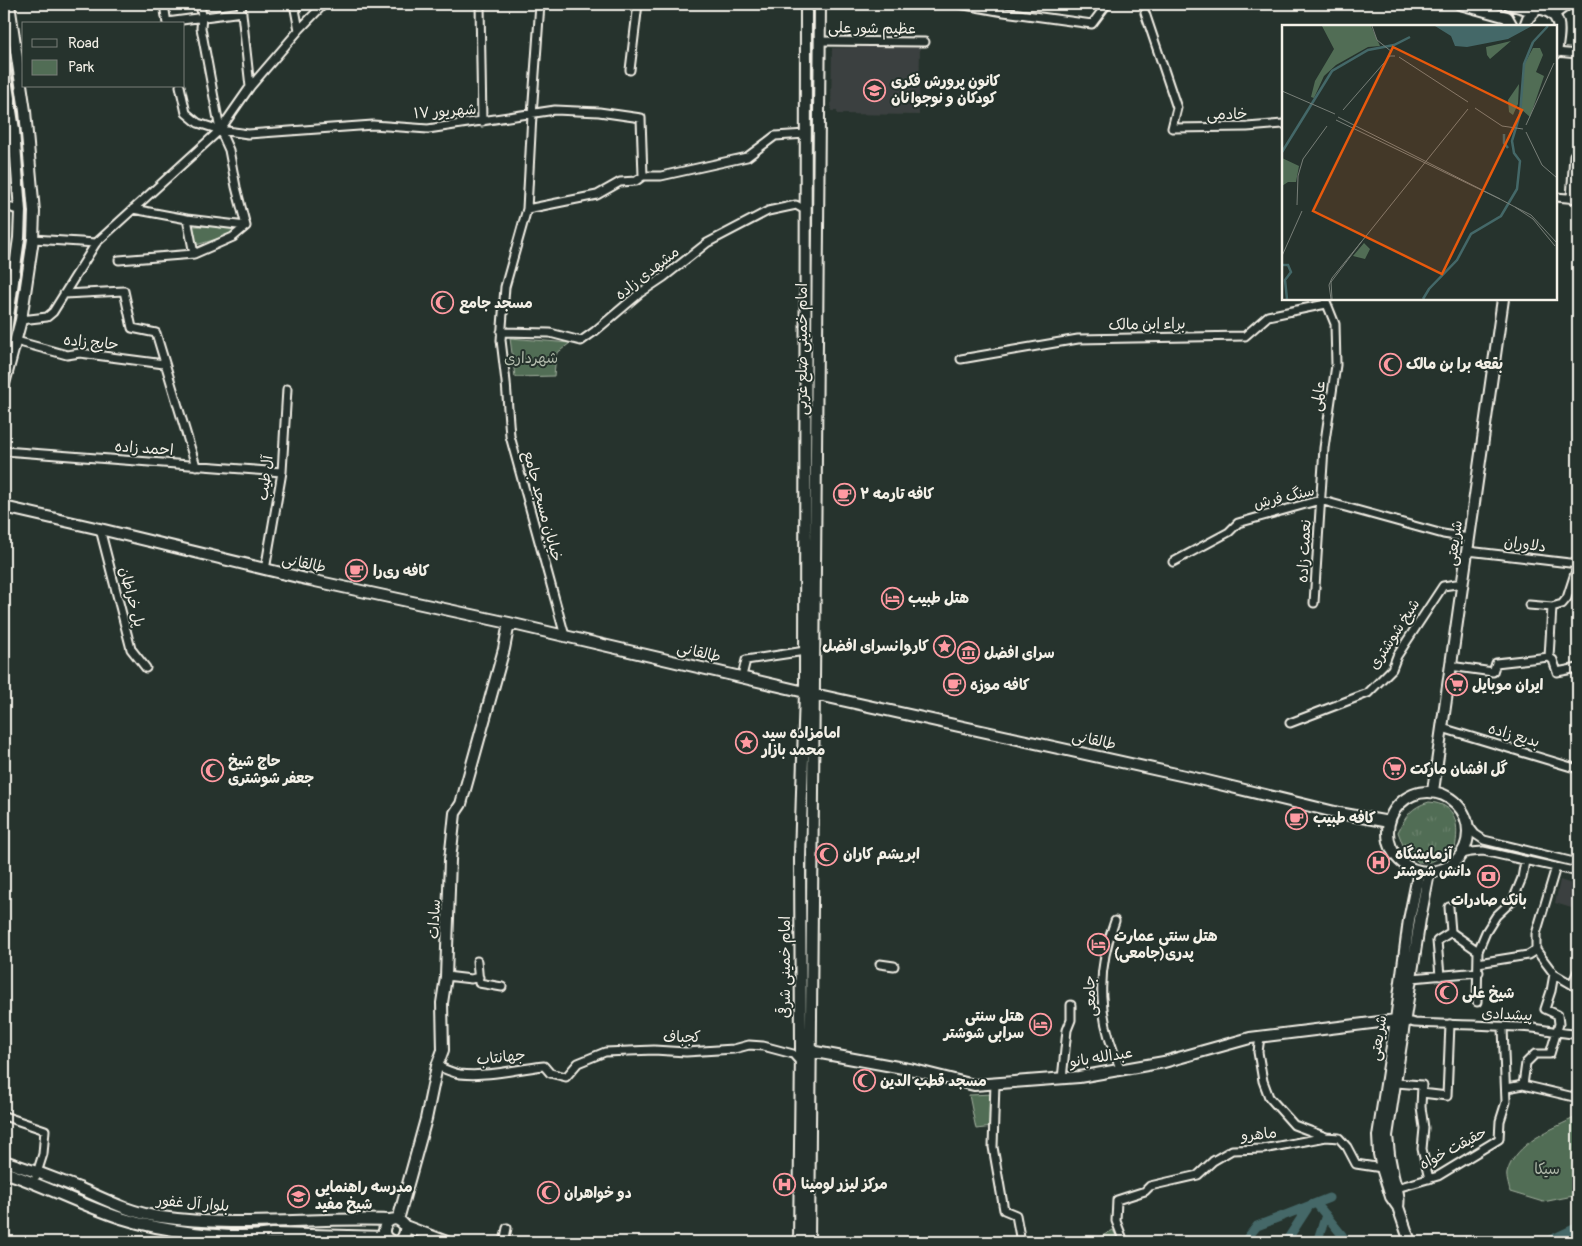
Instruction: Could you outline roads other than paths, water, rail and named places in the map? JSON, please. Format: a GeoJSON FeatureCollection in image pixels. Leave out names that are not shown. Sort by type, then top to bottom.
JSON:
{"type":"FeatureCollection","features":[{"type":"Feature","properties":{"kind":"main road"},"geometry":{"type":"LineString","coordinates":[[4,384],[22,320],[33,239],[34,212],[25,111],[9,4]]}},
{"type":"Feature","properties":{"kind":"main road","name":"امام خمینی ضلع غربی"},"geometry":{"type":"LineString","coordinates":[[806,4],[805,651],[809,693]]}},
{"type":"Feature","properties":{"kind":"main road","name":"امام خمینی ضلع غربی"},"geometry":{"type":"LineString","coordinates":[[809,693],[820,4]]}},
{"type":"Feature","properties":{"kind":"main road"},"geometry":{"type":"LineString","coordinates":[[1460,4],[1508,17],[1512,25]]}},
{"type":"Feature","properties":{"kind":"main road"},"geometry":{"type":"LineString","coordinates":[[1509,4],[1540,7],[1555,15],[1559,31],[1557,46]]}},
{"type":"Feature","properties":{"kind":"main road"},"geometry":{"type":"LineString","coordinates":[[1525,25],[1528,18],[1540,7]]}},
{"type":"Feature","properties":{"kind":"main road"},"geometry":{"type":"LineString","coordinates":[[4,66],[14,130],[20,211],[19,238],[4,346]]}},
{"type":"Feature","properties":{"kind":"main road"},"geometry":{"type":"LineString","coordinates":[[806,210],[818,210]]}},
{"type":"Feature","properties":{"kind":"main road"},"geometry":{"type":"LineString","coordinates":[[20,211],[34,212]]}},
{"type":"Feature","properties":{"kind":"main road","name":"شریعتی"},"geometry":{"type":"LineString","coordinates":[[1434,792],[1450,666],[1503,300]]}},
{"type":"Feature","properties":{"kind":"main road","name":"طالقانی"},"geometry":{"type":"LineString","coordinates":[[4,507],[265,570],[509,622],[809,693],[1211,782],[1339,813],[1389,822]]}},
{"type":"Feature","properties":{"kind":"main road","name":"سادات"},"geometry":{"type":"LineString","coordinates":[[397,1222],[443,1050],[442,1003],[446,976],[450,860],[455,813],[461,804],[504,648],[509,622]]}},
{"type":"Feature","properties":{"kind":"main road","name":"امام خمینی شرقی"},"geometry":{"type":"LineString","coordinates":[[809,693],[800,868],[806,1050],[809,1242]]}},
{"type":"Feature","properties":{"kind":"main road"},"geometry":{"type":"LineString","coordinates":[[1434,792],[1446,795],[1456,802],[1464,813],[1468,825],[1468,840],[1462,854],[1452,865],[1439,871],[1424,872],[1410,869],[1399,860],[1391,849],[1388,835],[1389,822],[1393,811],[1410,795],[1434,792]]}},
{"type":"Feature","properties":{"kind":"main road","name":"شریعتی"},"geometry":{"type":"LineString","coordinates":[[1400,1212],[1391,1197],[1382,1168],[1378,1154],[1378,1136],[1400,1020],[1412,978],[1424,872]]}},
{"type":"Feature","properties":{"kind":"main road","name":"شریعتی"},"geometry":{"type":"LineString","coordinates":[[1400,1212],[1400,1197],[1389,1156],[1387,1136],[1396,1083],[1409,920],[1424,872]]}},
{"type":"Feature","properties":{"kind":"main road","name":"عبدالله بانو"},"geometry":{"type":"LineString","coordinates":[[806,1050],[914,1070],[974,1085],[995,1084],[1079,1078],[1164,1062],[1250,1038],[1400,1020]]}},
{"type":"Feature","properties":{"kind":"main road","name":"امام خمینی شرقی"},"geometry":{"type":"LineString","coordinates":[[799,1242],[801,1063],[806,1050]]}},
{"type":"Feature","properties":{"kind":"main road","name":"بلوار آل غفور"},"geometry":{"type":"LineString","coordinates":[[4,1161],[122,1218],[165,1228],[253,1237],[272,1234],[386,1237]]}},
{"type":"Feature","properties":{"kind":"main road","name":"بلوار آل غفور"},"geometry":{"type":"LineString","coordinates":[[4,1172],[36,1177],[80,1189],[116,1206],[159,1217],[252,1223],[360,1219],[397,1222],[447,1242]]}},
{"type":"Feature","properties":{"kind":"main road"},"geometry":{"type":"LineString","coordinates":[[1400,1212],[1410,1242]]}},
{"type":"Feature","properties":{"kind":"main road"},"geometry":{"type":"LineString","coordinates":[[397,1222],[404,1235],[399,1242],[391,1241],[386,1237],[384,1231],[385,1225],[397,1222]]}},
{"type":"Feature","properties":{"kind":"street"},"geometry":{"type":"LineString","coordinates":[[164,4],[167,22]]}},
{"type":"Feature","properties":{"kind":"street"},"geometry":{"type":"LineString","coordinates":[[200,4],[201,28],[220,130],[229,150],[246,226]]}},
{"type":"Feature","properties":{"kind":"street"},"geometry":{"type":"LineString","coordinates":[[241,4],[250,87]]}},
{"type":"Feature","properties":{"kind":"street"},"geometry":{"type":"LineString","coordinates":[[294,4],[299,30]]}},
{"type":"Feature","properties":{"kind":"street"},"geometry":{"type":"LineString","coordinates":[[22,320],[47,317],[53,312],[96,243],[220,130],[250,87],[324,4]]}},
{"type":"Feature","properties":{"kind":"street"},"geometry":{"type":"LineString","coordinates":[[480,4],[482,122]]}},
{"type":"Feature","properties":{"kind":"street"},"geometry":{"type":"LineString","coordinates":[[501,332],[505,287],[527,209],[540,4]]}},
{"type":"Feature","properties":{"kind":"street"},"geometry":{"type":"LineString","coordinates":[[630,70],[638,4]]}},
{"type":"Feature","properties":{"kind":"street"},"geometry":{"type":"LineString","coordinates":[[959,4],[1092,24],[1107,4]]}},
{"type":"Feature","properties":{"kind":"street"},"geometry":{"type":"LineString","coordinates":[[1555,15],[1570,4]]}},
{"type":"Feature","properties":{"kind":"street"},"geometry":{"type":"LineString","coordinates":[[172,22],[202,16],[242,12]]}},
{"type":"Feature","properties":{"kind":"street","name":"خادمی"},"geometry":{"type":"LineString","coordinates":[[1145,14],[1177,108],[1172,128],[1247,127],[1282,124]]}},
{"type":"Feature","properties":{"kind":"street","name":"عظیم شور علی"},"geometry":{"type":"LineString","coordinates":[[819,41],[925,42]]}},
{"type":"Feature","properties":{"kind":"street"},"geometry":{"type":"LineString","coordinates":[[1557,53],[1578,54]]}},
{"type":"Feature","properties":{"kind":"street","name":"۱۷ شهریور"},"geometry":{"type":"LineString","coordinates":[[180,88],[186,112],[198,123],[220,130],[248,134],[373,125],[428,129],[532,115],[555,110],[599,112],[641,118],[642,176]]}},
{"type":"Feature","properties":{"kind":"street"},"geometry":{"type":"LineString","coordinates":[[527,209],[597,195],[620,182],[636,181],[642,176],[660,176],[747,157],[775,136],[806,134]]}},
{"type":"Feature","properties":{"kind":"street"},"geometry":{"type":"LineString","coordinates":[[1557,196],[1575,199],[1574,155],[1578,156]]}},
{"type":"Feature","properties":{"kind":"street"},"geometry":{"type":"LineString","coordinates":[[4,205],[20,211]]}},
{"type":"Feature","properties":{"kind":"street","name":"مشهدی زاده"},"geometry":{"type":"LineString","coordinates":[[501,332],[550,333],[581,340],[595,332],[640,293],[707,243],[768,211],[796,205],[806,210]]}},
{"type":"Feature","properties":{"kind":"street"},"geometry":{"type":"LineString","coordinates":[[132,209],[187,220],[246,226]]}},
{"type":"Feature","properties":{"kind":"street"},"geometry":{"type":"LineString","coordinates":[[187,220],[194,254]]}},
{"type":"Feature","properties":{"kind":"street"},"geometry":{"type":"LineString","coordinates":[[120,260],[194,254],[233,237],[246,226]]}},
{"type":"Feature","properties":{"kind":"street"},"geometry":{"type":"LineString","coordinates":[[33,239],[96,243]]}},
{"type":"Feature","properties":{"kind":"street"},"geometry":{"type":"LineString","coordinates":[[64,294],[124,291],[132,328],[156,333],[196,466]]}},
{"type":"Feature","properties":{"kind":"street","name":"براء ابن مالک"},"geometry":{"type":"LineString","coordinates":[[961,359],[1078,339],[1245,336],[1268,316],[1326,301]]}},
{"type":"Feature","properties":{"kind":"street","name":"عالمی"},"geometry":{"type":"LineString","coordinates":[[1320,500],[1324,448],[1336,366],[1335,324],[1326,301]]}},
{"type":"Feature","properties":{"kind":"street","name":"خیابان مسجد جامع"},"geometry":{"type":"LineString","coordinates":[[501,332],[510,436],[565,636]]}},
{"type":"Feature","properties":{"kind":"street","name":"حایج زاده"},"geometry":{"type":"LineString","coordinates":[[16,341],[66,356],[80,353],[164,364]]}},
{"type":"Feature","properties":{"kind":"street","name":"آل طیب"},"geometry":{"type":"LineString","coordinates":[[265,570],[282,472],[286,389]]}},
{"type":"Feature","properties":{"kind":"street","name":"احمد زاده"},"geometry":{"type":"LineString","coordinates":[[4,451],[282,472]]}},
{"type":"Feature","properties":{"kind":"street","name":"سنگ فرش"},"geometry":{"type":"LineString","coordinates":[[1173,562],[1229,532],[1238,522],[1320,500],[1443,534],[1469,538]]}},
{"type":"Feature","properties":{"kind":"street","name":"نعمت زاده"},"geometry":{"type":"LineString","coordinates":[[1314,603],[1320,500]]}},
{"type":"Feature","properties":{"kind":"street","name":"پل خراطان"},"geometry":{"type":"LineString","coordinates":[[100,529],[131,649],[146,668]]}},
{"type":"Feature","properties":{"kind":"street","name":"دلاوران"},"geometry":{"type":"LineString","coordinates":[[1468,550],[1578,564]]}},
{"type":"Feature","properties":{"kind":"street"},"geometry":{"type":"LineString","coordinates":[[1529,605],[1552,607],[1562,604],[1567,598],[1578,564]]}},
{"type":"Feature","properties":{"kind":"street","name":"شیخ شوشتری"},"geometry":{"type":"LineString","coordinates":[[1290,723],[1368,693],[1392,669],[1397,656],[1443,586],[1463,583]]}},
{"type":"Feature","properties":{"kind":"street"},"geometry":{"type":"LineString","coordinates":[[1552,607],[1550,657],[1557,672],[1578,668]]}},
{"type":"Feature","properties":{"kind":"street"},"geometry":{"type":"LineString","coordinates":[[743,672],[746,660],[805,651]]}},
{"type":"Feature","properties":{"kind":"street"},"geometry":{"type":"LineString","coordinates":[[1450,666],[1493,672],[1496,663],[1550,657]]}},
{"type":"Feature","properties":{"kind":"street","name":"بدیع زاده"},"geometry":{"type":"LineString","coordinates":[[1442,728],[1578,770]]}},
{"type":"Feature","properties":{"kind":"street"},"geometry":{"type":"LineString","coordinates":[[1468,825],[1475,834],[1484,840],[1578,863]]}},
{"type":"Feature","properties":{"kind":"street"},"geometry":{"type":"LineString","coordinates":[[1462,854],[1483,851],[1578,872]]}},
{"type":"Feature","properties":{"kind":"street"},"geometry":{"type":"LineString","coordinates":[[1477,1002],[1478,951],[1486,932],[1496,916],[1513,900],[1522,878],[1525,861]]}},
{"type":"Feature","properties":{"kind":"street"},"geometry":{"type":"LineString","coordinates":[[1556,868],[1536,934],[1536,950],[1554,974],[1575,986],[1578,971]]}},
{"type":"Feature","properties":{"kind":"street"},"geometry":{"type":"LineString","coordinates":[[1449,907],[1451,932]]}},
{"type":"Feature","properties":{"kind":"street","name":"جامعی"},"geometry":{"type":"LineString","coordinates":[[1115,921],[1108,939],[1102,967],[1102,1007],[1111,1047],[1121,1070]]}},
{"type":"Feature","properties":{"kind":"street"},"geometry":{"type":"LineString","coordinates":[[1451,932],[1478,951]]}},
{"type":"Feature","properties":{"kind":"street"},"geometry":{"type":"LineString","coordinates":[[1440,976],[1437,941],[1451,932]]}},
{"type":"Feature","properties":{"kind":"street"},"geometry":{"type":"LineString","coordinates":[[1478,963],[1528,955],[1536,950]]}},
{"type":"Feature","properties":{"kind":"street"},"geometry":{"type":"LineString","coordinates":[[477,961],[480,983],[502,987]]}},
{"type":"Feature","properties":{"kind":"street"},"geometry":{"type":"LineString","coordinates":[[880,964],[894,966]]}},
{"type":"Feature","properties":{"kind":"street"},"geometry":{"type":"LineString","coordinates":[[1412,978],[1479,972]]}},
{"type":"Feature","properties":{"kind":"street"},"geometry":{"type":"LineString","coordinates":[[1522,1085],[1526,1063],[1535,1054],[1550,1054],[1557,1031],[1559,1024],[1558,1015],[1545,1009],[1554,974]]}},
{"type":"Feature","properties":{"kind":"street"},"geometry":{"type":"LineString","coordinates":[[446,976],[471,979],[479,977]]}},
{"type":"Feature","properties":{"kind":"street"},"geometry":{"type":"LineString","coordinates":[[1062,1079],[1067,1030],[1071,1020],[1071,1005]]}},
{"type":"Feature","properties":{"kind":"street","name":"پیشدادی"},"geometry":{"type":"LineString","coordinates":[[1400,1020],[1415,1023],[1557,1031],[1578,1034]]}},
{"type":"Feature","properties":{"kind":"street"},"geometry":{"type":"LineString","coordinates":[[1422,1093],[1447,1096],[1450,1024]]}},
{"type":"Feature","properties":{"kind":"street","name":"حقیقت خواه"},"geometry":{"type":"LineString","coordinates":[[1398,1188],[1438,1176],[1499,1139],[1500,1121],[1506,1102],[1507,1088],[1503,1028]]}},
{"type":"Feature","properties":{"kind":"street"},"geometry":{"type":"LineString","coordinates":[[1260,1037],[1258,1052],[1263,1081],[1269,1097],[1294,1125],[1326,1136],[1339,1138],[1347,1147],[1356,1164],[1382,1168]]}},
{"type":"Feature","properties":{"kind":"street","name":"کجباف"},"geometry":{"type":"LineString","coordinates":[[566,1077],[578,1063],[604,1052],[654,1050],[686,1052],[734,1049],[749,1045],[763,1046],[793,1054],[801,1063]]}},
{"type":"Feature","properties":{"kind":"street","name":"جهانتاب"},"geometry":{"type":"LineString","coordinates":[[438,1066],[459,1074],[499,1074],[518,1068],[544,1066],[550,1074],[566,1077]]}},
{"type":"Feature","properties":{"kind":"street"},"geometry":{"type":"LineString","coordinates":[[1396,1083],[1422,1085],[1424,1128],[1422,1149],[1429,1178]]}},
{"type":"Feature","properties":{"kind":"street"},"geometry":{"type":"LineString","coordinates":[[995,1084],[993,1146],[1004,1210],[1016,1215],[1021,1242]]}},
{"type":"Feature","properties":{"kind":"street"},"geometry":{"type":"LineString","coordinates":[[1507,1088],[1522,1085],[1578,1098]]}},
{"type":"Feature","properties":{"kind":"street"},"geometry":{"type":"LineString","coordinates":[[4,1116],[45,1130],[43,1154],[36,1177]]}},
{"type":"Feature","properties":{"kind":"street","name":"ماهرو"},"geometry":{"type":"LineString","coordinates":[[1124,1242],[1116,1221],[1117,1200],[1145,1191],[1150,1186],[1198,1175],[1213,1161],[1232,1150],[1263,1149],[1326,1136]]}},
{"type":"Feature","properties":{"kind":"street"},"geometry":{"type":"LineString","coordinates":[[504,1242],[507,1228]]}},
{"type":"Feature","properties":{"kind":"waterway"},"geometry":{"type":"LineString","coordinates":[[1244,1242],[1257,1226],[1329,1198]]}},
{"type":"Feature","properties":{"kind":"waterway"},"geometry":{"type":"LineString","coordinates":[[1316,1203],[1346,1242]]}},
{"type":"Feature","properties":{"kind":"waterway"},"geometry":{"type":"LineString","coordinates":[[1287,1240],[1309,1206]]}},
{"type":"Feature","properties":{"kind":"waterway"},"geometry":{"type":"LineString","coordinates":[[1317,1242],[1326,1215]]}},
{"type":"Feature","properties":{"kind":"waterway"},"geometry":{"type":"LineString","coordinates":[[1546,1242],[1578,1227]]}},
{"type":"Feature","properties":{"kind":"place","name":"کانون پرورش فکری کودکان و نوجوانان"},"geometry":{"type":"Point","coordinates":[875,90]}},
{"type":"Feature","properties":{"kind":"place","name":"مسجد جامع"},"geometry":{"type":"Point","coordinates":[443,303]}},
{"type":"Feature","properties":{"kind":"place","name":"بقعه برا بن مالک"},"geometry":{"type":"Point","coordinates":[1390,364]}},
{"type":"Feature","properties":{"kind":"place","name":"کافه تارمه ۲"},"geometry":{"type":"Point","coordinates":[844,494]}},
{"type":"Feature","properties":{"kind":"place","name":"کافه‌ ری‌را"},"geometry":{"type":"Point","coordinates":[357,571]}},
{"type":"Feature","properties":{"kind":"place","name":"هتل طبیب"},"geometry":{"type":"Point","coordinates":[892,598]}},
{"type":"Feature","properties":{"kind":"place","name":"کاروانسرای افضل"},"geometry":{"type":"Point","coordinates":[945,646]}},
{"type":"Feature","properties":{"kind":"place","name":"سرای افضل"},"geometry":{"type":"Point","coordinates":[968,653]}},
{"type":"Feature","properties":{"kind":"place","name":"کافه موزه"},"geometry":{"type":"Point","coordinates":[954,685]}},
{"type":"Feature","properties":{"kind":"place","name":"ایران موبایل"},"geometry":{"type":"Point","coordinates":[1456,685]}},
{"type":"Feature","properties":{"kind":"place","name":"امامزاده سید محمد بازار"},"geometry":{"type":"Point","coordinates":[746,742]}},
{"type":"Feature","properties":{"kind":"place","name":"گل افشان مارکت"},"geometry":{"type":"Point","coordinates":[1394,769]}},
{"type":"Feature","properties":{"kind":"place","name":"حاج شیخ جعفر شوشتری"},"geometry":{"type":"Point","coordinates":[212,770]}},
{"type":"Feature","properties":{"kind":"place","name":"کافه طبیب"},"geometry":{"type":"Point","coordinates":[1297,818]}},
{"type":"Feature","properties":{"kind":"place","name":"ابریشم کاران"},"geometry":{"type":"Point","coordinates":[827,854]}},
{"type":"Feature","properties":{"kind":"place","name":"آزمایشگاه دانش شوشتر"},"geometry":{"type":"Point","coordinates":[1379,863]}},
{"type":"Feature","properties":{"kind":"place","name":"بانک صادرات"},"geometry":{"type":"Point","coordinates":[1489,877]}},
{"type":"Feature","properties":{"kind":"place","name":"هتل سنتی عمارت پدری(جامعی)"},"geometry":{"type":"Point","coordinates":[1098,945]}},
{"type":"Feature","properties":{"kind":"place","name":"شیخ علی"},"geometry":{"type":"Point","coordinates":[1446,993]}},
{"type":"Feature","properties":{"kind":"place","name":"هتل سنتی سرابی شوشتر"},"geometry":{"type":"Point","coordinates":[1040,1025]}},
{"type":"Feature","properties":{"kind":"place","name":"مسجد قطب الدین"},"geometry":{"type":"Point","coordinates":[864,1081]}},
{"type":"Feature","properties":{"kind":"place","name":"مرکز لیزر لومینا"},"geometry":{"type":"Point","coordinates":[785,1184]}},
{"type":"Feature","properties":{"kind":"place","name":"دو خواهران"},"geometry":{"type":"Point","coordinates":[548,1193]}},
{"type":"Feature","properties":{"kind":"place","name":"مدرسه راهنمایی شیخ مفید"},"geometry":{"type":"Point","coordinates":[299,1196]}},
{"type":"Feature","properties":{"kind":"park label","name":"شهرداری"},"geometry":{"type":"Point","coordinates":[531,358]}},
{"type":"Feature","properties":{"kind":"park label","name":"سیکا"},"geometry":{"type":"Point","coordinates":[1547,1169]}}]}
